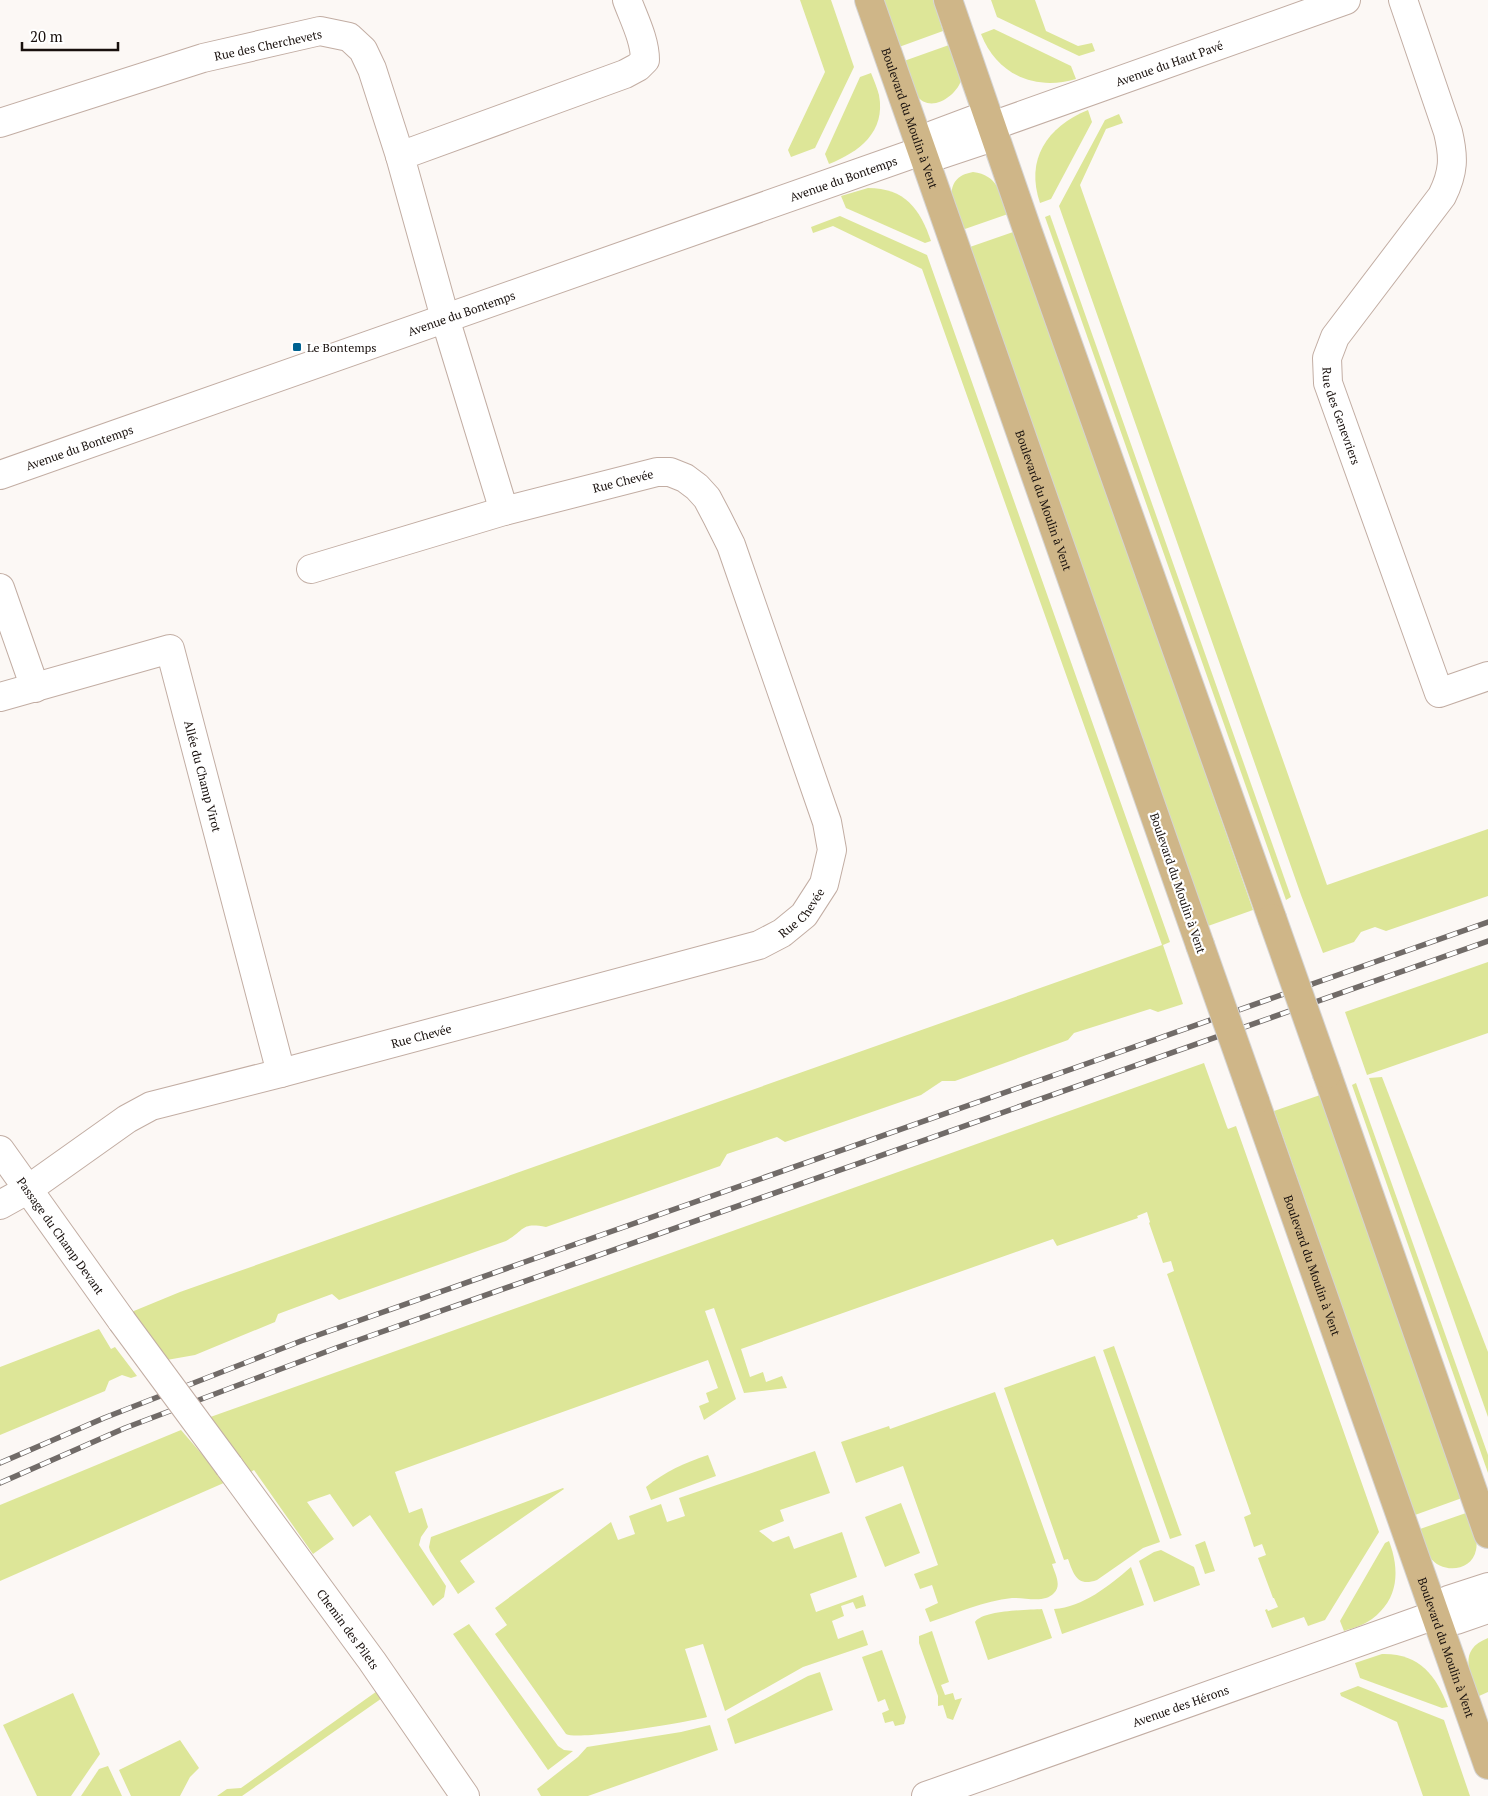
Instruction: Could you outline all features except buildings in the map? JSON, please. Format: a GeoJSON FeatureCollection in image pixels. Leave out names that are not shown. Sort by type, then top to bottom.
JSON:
{"type":"FeatureCollection","features":[{"type":"Feature","properties":{"kind":"main road","name":"Boulevard du Moulin à Vent"},"geometry":{"type":"LineString","coordinates":[[869,0],[1488,1765]]}},
{"type":"Feature","properties":{"kind":"main road"},"geometry":{"type":"LineString","coordinates":[[948,0],[1488,1534]]}},
{"type":"Feature","properties":{"kind":"street"},"geometry":{"type":"LineString","coordinates":[[400,156],[625,74],[638,67],[645,60],[645,54],[627,0]]}},
{"type":"Feature","properties":{"kind":"street","name":"Avenue du Haut Pavé"},"geometry":{"type":"LineString","coordinates":[[992,126],[1346,0]]}},
{"type":"Feature","properties":{"kind":"street","name":"Rue des Genevriers"},"geometry":{"type":"LineString","coordinates":[[1403,0],[1448,132],[1452,150],[1452,171],[1442,196],[1335,337],[1327,358],[1328,383],[1439,693],[1488,676]]}},
{"type":"Feature","properties":{"kind":"street","name":"Rue des Cherchevets"},"geometry":{"type":"LineString","coordinates":[[0,123],[203,58],[320,31],[349,37],[363,50],[372,68],[400,156],[445,318]]}},
{"type":"Feature","properties":{"kind":"street"},"geometry":{"type":"LineString","coordinates":[[921,151],[933,135],[973,120],[992,126]]}},
{"type":"Feature","properties":{"kind":"street","name":"Avenue du Bontemps"},"geometry":{"type":"LineString","coordinates":[[0,475],[921,151]]}},
{"type":"Feature","properties":{"kind":"street"},"geometry":{"type":"LineString","coordinates":[[445,318],[504,511]]}},
{"type":"Feature","properties":{"kind":"street","name":"Rue Chevée"},"geometry":{"type":"LineString","coordinates":[[0,1206],[27,1190],[127,1119],[151,1106],[759,945],[782,933],[804,915],[824,884],[832,850],[827,822],[731,545],[707,498],[685,478],[670,472],[657,472],[504,511],[311,569]]}},
{"type":"Feature","properties":{"kind":"street"},"geometry":{"type":"LineString","coordinates":[[0,588],[35,688]]}},
{"type":"Feature","properties":{"kind":"street","name":"Allée du Champ Virot"},"geometry":{"type":"LineString","coordinates":[[0,697],[170,649],[281,1073]]}},
{"type":"Feature","properties":{"kind":"street","name":"Passage du Champ Devant"},"geometry":{"type":"LineString","coordinates":[[0,1150],[27,1190],[229,1466]]}},
{"type":"Feature","properties":{"kind":"street","name":"Chemin des Pilets"},"geometry":{"type":"LineString","coordinates":[[229,1466],[372,1661],[465,1796]]}},
{"type":"Feature","properties":{"kind":"street"},"geometry":{"type":"LineString","coordinates":[[1488,1587],[1448,1600],[1435,1615],[1456,1620],[1488,1609]]}},
{"type":"Feature","properties":{"kind":"street","name":"Avenue des Hérons"},"geometry":{"type":"LineString","coordinates":[[926,1796],[1435,1615]]}},
{"type":"Feature","properties":{"kind":"green space"},"geometry":{"type":"Polygon","coordinates":[[[800,0],[831,0],[854,67],[815,148],[791,157],[788,150],[825,72],[800,0]]]}},
{"type":"Feature","properties":{"kind":"green space"},"geometry":{"type":"Polygon","coordinates":[[[882,0],[933,0],[943,31],[899,47],[882,0]]]}},
{"type":"Feature","properties":{"kind":"green space"},"geometry":{"type":"Polygon","coordinates":[[[991,0],[1035,0],[1046,31],[1078,46],[1092,43],[1095,51],[1079,56],[997,17],[991,0]]]}},
{"type":"Feature","properties":{"kind":"green space"},"geometry":{"type":"Polygon","coordinates":[[[994,29],[1071,66],[1076,79],[1046,83],[1032,81],[1007,69],[988,48],[981,34],[994,29]]]}},
{"type":"Feature","properties":{"kind":"green space"},"geometry":{"type":"Polygon","coordinates":[[[949,45],[961,81],[953,93],[942,101],[928,103],[922,101],[912,87],[904,61],[949,45]]]}},
{"type":"Feature","properties":{"kind":"green space"},"geometry":{"type":"Polygon","coordinates":[[[871,73],[879,95],[880,108],[874,130],[860,147],[829,164],[825,154],[860,77],[871,73]]]}},
{"type":"Feature","properties":{"kind":"green space"},"geometry":{"type":"Polygon","coordinates":[[[1088,110],[1092,122],[1051,199],[1040,203],[1035,172],[1043,146],[1061,126],[1088,110]]]}},
{"type":"Feature","properties":{"kind":"green space"},"geometry":{"type":"Polygon","coordinates":[[[1119,114],[1123,123],[1106,129],[1080,185],[1327,885],[1488,829],[1488,896],[1386,931],[1375,927],[1361,932],[1354,942],[1323,953],[1059,206],[1105,120],[1119,114]]]}},
{"type":"Feature","properties":{"kind":"green space"},"geometry":{"type":"Polygon","coordinates":[[[973,172],[988,177],[993,181],[1000,192],[1008,214],[962,230],[953,204],[952,187],[962,175],[973,172]]]}},
{"type":"Feature","properties":{"kind":"green space"},"geometry":{"type":"Polygon","coordinates":[[[868,188],[892,192],[909,202],[922,219],[931,241],[925,243],[846,208],[841,196],[868,188]]]}},
{"type":"Feature","properties":{"kind":"green space"},"geometry":{"type":"Polygon","coordinates":[[[1050,215],[1291,897],[1286,900],[1045,217],[1050,215]]]}},
{"type":"Feature","properties":{"kind":"green space"},"geometry":{"type":"Polygon","coordinates":[[[840,216],[927,255],[1170,942],[1163,945],[1183,1004],[1158,1012],[1150,1009],[1074,1033],[1068,1040],[955,1081],[942,1081],[921,1095],[785,1142],[777,1137],[727,1154],[720,1166],[546,1227],[527,1226],[506,1241],[339,1300],[332,1294],[278,1314],[275,1322],[195,1355],[161,1361],[129,1313],[180,1292],[1162,945],[922,269],[833,226],[813,233],[811,227],[840,216]]]}},
{"type":"Feature","properties":{"kind":"green space"},"geometry":{"type":"Polygon","coordinates":[[[1016,231],[1253,910],[1208,926],[967,248],[1016,231]]]}},
{"type":"Feature","properties":{"kind":"green space"},"geometry":{"type":"Polygon","coordinates":[[[1488,962],[1488,1033],[1367,1075],[1345,1012],[1488,962]]]}},
{"type":"Feature","properties":{"kind":"green space"},"geometry":{"type":"Polygon","coordinates":[[[1204,1063],[1228,1129],[1236,1126],[1379,1532],[1325,1620],[1308,1626],[1304,1617],[1272,1628],[1265,1610],[1267,1609],[1268,1611],[1278,1607],[1258,1558],[1266,1555],[1262,1544],[1254,1547],[1244,1517],[1251,1514],[1167,1274],[1174,1271],[1171,1261],[1163,1263],[1147,1212],[1137,1216],[1138,1218],[1057,1246],[1053,1239],[741,1349],[750,1377],[763,1372],[766,1382],[782,1376],[787,1388],[744,1393],[714,1308],[705,1311],[736,1399],[704,1420],[699,1406],[709,1402],[706,1393],[718,1388],[708,1360],[395,1472],[409,1513],[422,1508],[428,1527],[421,1537],[419,1545],[446,1586],[444,1597],[433,1606],[370,1515],[353,1527],[330,1494],[307,1502],[334,1539],[313,1554],[254,1470],[249,1473],[236,1453],[229,1457],[202,1420],[1204,1063]]]}},
{"type":"Feature","properties":{"kind":"green space"},"geometry":{"type":"Polygon","coordinates":[[[1382,1077],[1488,1352],[1488,1417],[1369,1078],[1382,1077]]]}},
{"type":"Feature","properties":{"kind":"green space"},"geometry":{"type":"Polygon","coordinates":[[[1356,1083],[1488,1455],[1488,1473],[1352,1085],[1356,1083]]]}},
{"type":"Feature","properties":{"kind":"green space"},"geometry":{"type":"Polygon","coordinates":[[[1323,1094],[1462,1498],[1415,1515],[1274,1111],[1323,1094]]]}},
{"type":"Feature","properties":{"kind":"green space"},"geometry":{"type":"Polygon","coordinates":[[[99,1329],[111,1349],[115,1347],[137,1376],[131,1378],[122,1375],[109,1381],[105,1391],[0,1435],[0,1367],[99,1329]]]}},
{"type":"Feature","properties":{"kind":"green space"},"geometry":{"type":"Polygon","coordinates":[[[1114,1346],[1182,1535],[1170,1539],[1103,1350],[1114,1346]]]}},
{"type":"Feature","properties":{"kind":"green space"},"geometry":{"type":"Polygon","coordinates":[[[1095,1356],[1160,1542],[1143,1548],[1097,1580],[1085,1582],[1077,1578],[1068,1559],[1064,1560],[1004,1388],[1095,1356]]]}},
{"type":"Feature","properties":{"kind":"green space"},"geometry":{"type":"Polygon","coordinates":[[[995,1392],[1056,1563],[1052,1564],[1057,1579],[1056,1590],[1045,1598],[1012,1598],[991,1602],[930,1622],[925,1609],[938,1603],[932,1585],[920,1589],[914,1574],[938,1565],[903,1466],[856,1483],[841,1442],[889,1426],[890,1429],[995,1392]]]}},
{"type":"Feature","properties":{"kind":"green space"},"geometry":{"type":"Polygon","coordinates":[[[181,1430],[226,1482],[0,1581],[0,1505],[181,1430]]]}},
{"type":"Feature","properties":{"kind":"green space"},"geometry":{"type":"Polygon","coordinates":[[[815,1451],[830,1493],[780,1510],[784,1521],[759,1531],[773,1542],[789,1536],[794,1549],[842,1532],[857,1577],[810,1594],[816,1612],[863,1595],[866,1606],[856,1609],[853,1602],[841,1606],[844,1616],[832,1621],[838,1639],[863,1630],[868,1645],[803,1667],[725,1711],[703,1644],[685,1649],[707,1717],[611,1733],[591,1735],[566,1734],[495,1634],[507,1625],[495,1608],[611,1522],[618,1540],[635,1534],[629,1516],[661,1504],[667,1522],[685,1516],[679,1498],[815,1451]]]}},
{"type":"Feature","properties":{"kind":"green space"},"geometry":{"type":"Polygon","coordinates":[[[708,1455],[716,1476],[651,1500],[646,1487],[676,1468],[708,1455]]]}},
{"type":"Feature","properties":{"kind":"green space"},"geometry":{"type":"Polygon","coordinates":[[[563,1488],[460,1561],[475,1582],[458,1594],[430,1551],[431,1537],[563,1488]]]}},
{"type":"Feature","properties":{"kind":"green space"},"geometry":{"type":"Polygon","coordinates":[[[901,1503],[920,1553],[885,1567],[865,1517],[901,1503]]]}},
{"type":"Feature","properties":{"kind":"green space"},"geometry":{"type":"Polygon","coordinates":[[[1466,1513],[1474,1531],[1477,1545],[1473,1557],[1469,1563],[1456,1568],[1441,1566],[1430,1557],[1420,1529],[1466,1513]]]}},
{"type":"Feature","properties":{"kind":"green space"},"geometry":{"type":"Polygon","coordinates":[[[1205,1541],[1215,1571],[1205,1574],[1195,1545],[1205,1541]]]}},
{"type":"Feature","properties":{"kind":"green space"},"geometry":{"type":"Polygon","coordinates":[[[1389,1541],[1393,1552],[1396,1573],[1395,1583],[1388,1602],[1369,1621],[1344,1631],[1340,1621],[1385,1543],[1389,1541]]]}},
{"type":"Feature","properties":{"kind":"green space"},"geometry":{"type":"Polygon","coordinates":[[[1161,1550],[1194,1567],[1200,1585],[1154,1602],[1139,1561],[1161,1550]]]}},
{"type":"Feature","properties":{"kind":"green space"},"geometry":{"type":"Polygon","coordinates":[[[1131,1567],[1144,1605],[1062,1634],[1054,1609],[1085,1600],[1105,1588],[1131,1567]]]}},
{"type":"Feature","properties":{"kind":"green space"},"geometry":{"type":"Polygon","coordinates":[[[1042,1609],[1052,1638],[988,1660],[975,1622],[987,1615],[996,1613],[1042,1609]]]}},
{"type":"Feature","properties":{"kind":"green space"},"geometry":{"type":"Polygon","coordinates":[[[469,1624],[558,1746],[564,1750],[573,1751],[548,1770],[453,1634],[469,1624]]]}},
{"type":"Feature","properties":{"kind":"green space"},"geometry":{"type":"Polygon","coordinates":[[[932,1631],[949,1682],[941,1685],[945,1695],[953,1693],[955,1700],[962,1698],[953,1720],[947,1718],[943,1705],[938,1706],[938,1696],[919,1643],[919,1636],[932,1631]]]}},
{"type":"Feature","properties":{"kind":"green space"},"geometry":{"type":"Polygon","coordinates":[[[1488,1638],[1488,1692],[1479,1696],[1468,1663],[1469,1656],[1472,1649],[1478,1643],[1488,1638]]]}},
{"type":"Feature","properties":{"kind":"green space"},"geometry":{"type":"Polygon","coordinates":[[[882,1650],[906,1717],[904,1724],[895,1726],[893,1721],[885,1723],[882,1713],[889,1710],[885,1699],[878,1702],[862,1657],[882,1650]]]}},
{"type":"Feature","properties":{"kind":"green space"},"geometry":{"type":"Polygon","coordinates":[[[1382,1654],[1406,1657],[1424,1668],[1438,1685],[1448,1707],[1442,1708],[1360,1678],[1355,1663],[1382,1654]]]}},
{"type":"Feature","properties":{"kind":"green space"},"geometry":{"type":"Polygon","coordinates":[[[820,1672],[833,1710],[735,1744],[727,1719],[808,1676],[820,1672]]]}},
{"type":"Feature","properties":{"kind":"green space"},"geometry":{"type":"Polygon","coordinates":[[[1358,1686],[1444,1720],[1470,1796],[1423,1796],[1397,1722],[1341,1696],[1340,1693],[1358,1686]]]}},
{"type":"Feature","properties":{"kind":"green space"},"geometry":{"type":"Polygon","coordinates":[[[380,1689],[385,1696],[242,1796],[217,1796],[227,1789],[241,1788],[380,1689]]]}},
{"type":"Feature","properties":{"kind":"green space"},"geometry":{"type":"Polygon","coordinates":[[[73,1693],[100,1754],[71,1796],[37,1796],[3,1725],[73,1693]]]}},
{"type":"Feature","properties":{"kind":"green space"},"geometry":{"type":"Polygon","coordinates":[[[710,1725],[718,1750],[588,1796],[541,1796],[537,1789],[578,1757],[587,1747],[681,1732],[710,1725]]]}},
{"type":"Feature","properties":{"kind":"green space"},"geometry":{"type":"Polygon","coordinates":[[[180,1740],[199,1768],[190,1777],[180,1796],[131,1796],[119,1770],[180,1740]]]}},
{"type":"Feature","properties":{"kind":"green space"},"geometry":{"type":"Polygon","coordinates":[[[108,1766],[122,1796],[81,1796],[99,1769],[108,1766]]]}},
{"type":"Feature","properties":{"kind":"railway"},"geometry":{"type":"LineString","coordinates":[[0,1463],[104,1418],[301,1341],[1488,922]]}},
{"type":"Feature","properties":{"kind":"railway"},"geometry":{"type":"LineString","coordinates":[[0,1483],[125,1428],[336,1348],[1488,941]]}},
{"type":"Feature","properties":{"kind":"place","name":"Le Bontemps"},"geometry":{"type":"Point","coordinates":[297,347]}}]}
